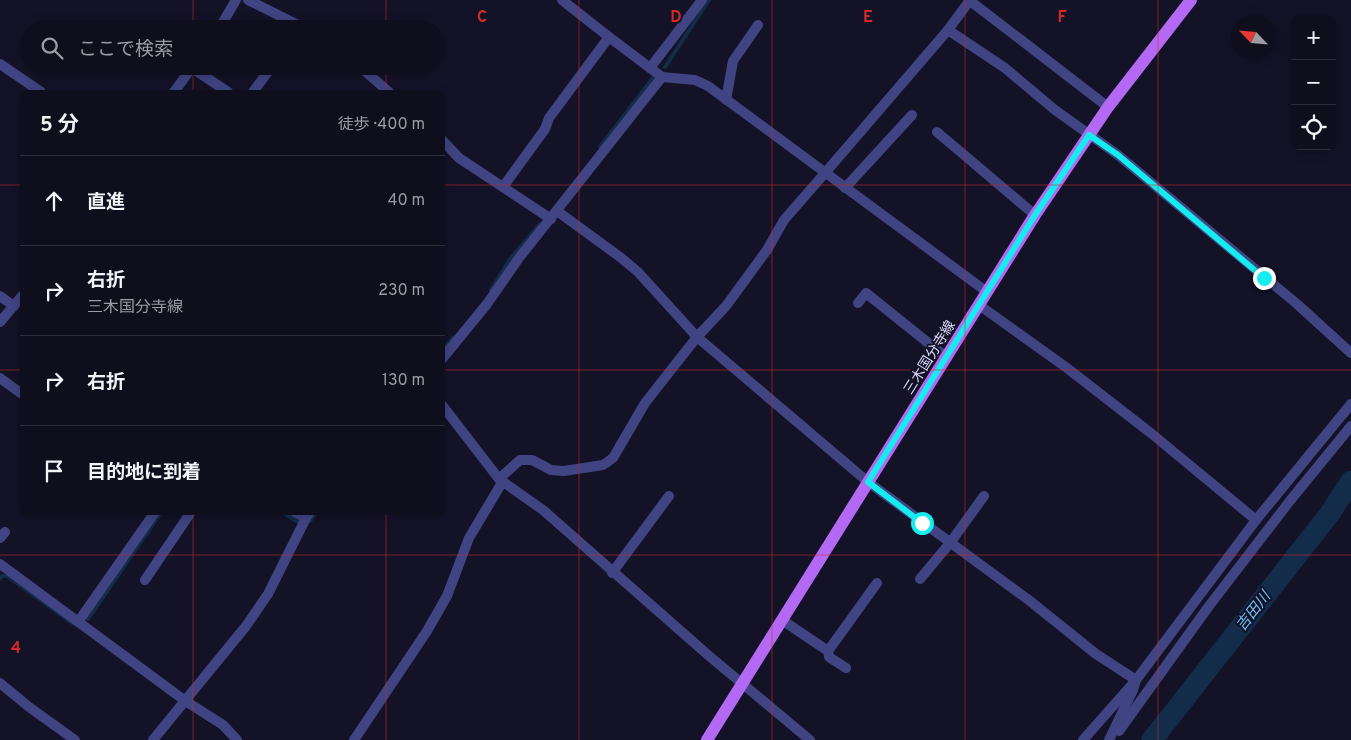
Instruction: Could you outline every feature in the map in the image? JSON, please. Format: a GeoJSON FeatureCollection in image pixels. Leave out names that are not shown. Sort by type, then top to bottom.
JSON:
{"type":"FeatureCollection","features":[{"type":"Feature","properties":{"kind":"main road","name":"三木国分寺線"},"geometry":{"type":"LineString","coordinates":[[707,740],[1035,215],[1108,108],[1191,0]]}},
{"type":"Feature","properties":{"kind":"street"},"geometry":{"type":"LineString","coordinates":[[224,20],[236,0]]}},
{"type":"Feature","properties":{"kind":"street"},"geometry":{"type":"LineString","coordinates":[[248,0],[286,20]]}},
{"type":"Feature","properties":{"kind":"street"},"geometry":{"type":"LineString","coordinates":[[562,0],[662,76],[695,80],[708,86],[987,292]]}},
{"type":"Feature","properties":{"kind":"street"},"geometry":{"type":"LineString","coordinates":[[650,68],[702,0]]}},
{"type":"Feature","properties":{"kind":"street"},"geometry":{"type":"LineString","coordinates":[[354,740],[427,631],[447,596],[469,538],[501,480],[520,460],[532,460],[551,470],[564,471],[603,465],[613,458],[645,403],[697,337],[726,306],[761,258],[784,220],[948,30],[970,0],[1108,108]]}},
{"type":"Feature","properties":{"kind":"street"},"geometry":{"type":"LineString","coordinates":[[726,100],[733,60],[758,25]]}},
{"type":"Feature","properties":{"kind":"street"},"geometry":{"type":"LineString","coordinates":[[948,30],[1004,68],[1089,135],[1118,155],[1298,304],[1351,352]]}},
{"type":"Feature","properties":{"kind":"street"},"geometry":{"type":"LineString","coordinates":[[503,187],[545,129],[549,118],[609,37]]}},
{"type":"Feature","properties":{"kind":"street"},"geometry":{"type":"LineString","coordinates":[[0,64],[38,90]]}},
{"type":"Feature","properties":{"kind":"street"},"geometry":{"type":"LineString","coordinates":[[175,90],[186,75]]}},
{"type":"Feature","properties":{"kind":"street"},"geometry":{"type":"LineString","coordinates":[[204,75],[225,90]]}},
{"type":"Feature","properties":{"kind":"street"},"geometry":{"type":"LineString","coordinates":[[254,90],[265,75]]}},
{"type":"Feature","properties":{"kind":"street"},"geometry":{"type":"LineString","coordinates":[[369,75],[387,90]]}},
{"type":"Feature","properties":{"kind":"street"},"geometry":{"type":"LineString","coordinates":[[445,355],[487,304],[550,215],[662,76]]}},
{"type":"Feature","properties":{"kind":"street"},"geometry":{"type":"LineString","coordinates":[[845,188],[912,114]]}},
{"type":"Feature","properties":{"kind":"street"},"geometry":{"type":"LineString","coordinates":[[937,132],[1035,215]]}},
{"type":"Feature","properties":{"kind":"street"},"geometry":{"type":"LineString","coordinates":[[445,143],[459,158],[503,187],[620,257],[638,272],[697,337],[868,482],[1030,601],[1096,654],[1136,680]]}},
{"type":"Feature","properties":{"kind":"street"},"geometry":{"type":"LineString","coordinates":[[858,302],[866,293],[947,358]]}},
{"type":"Feature","properties":{"kind":"street"},"geometry":{"type":"LineString","coordinates":[[0,296],[14,306]]}},
{"type":"Feature","properties":{"kind":"street"},"geometry":{"type":"LineString","coordinates":[[0,322],[20,298]]}},
{"type":"Feature","properties":{"kind":"street"},"geometry":{"type":"LineString","coordinates":[[979,305],[1068,368],[1256,520]]}},
{"type":"Feature","properties":{"kind":"street"},"geometry":{"type":"LineString","coordinates":[[0,378],[20,393]]}},
{"type":"Feature","properties":{"kind":"street"},"geometry":{"type":"LineString","coordinates":[[1083,740],[1136,680],[1256,520],[1351,404]]}},
{"type":"Feature","properties":{"kind":"street"},"geometry":{"type":"LineString","coordinates":[[445,408],[501,480],[543,510],[612,573],[810,740]]}},
{"type":"Feature","properties":{"kind":"street"},"geometry":{"type":"LineString","coordinates":[[1111,740],[1209,606],[1289,502],[1351,426]]}},
{"type":"Feature","properties":{"kind":"street"},"geometry":{"type":"LineString","coordinates":[[612,573],[669,496]]}},
{"type":"Feature","properties":{"kind":"street"},"geometry":{"type":"LineString","coordinates":[[920,578],[950,543],[984,496]]}},
{"type":"Feature","properties":{"kind":"street"},"geometry":{"type":"LineString","coordinates":[[78,622],[153,515]]}},
{"type":"Feature","properties":{"kind":"street"},"geometry":{"type":"LineString","coordinates":[[145,580],[190,515]]}},
{"type":"Feature","properties":{"kind":"street"},"geometry":{"type":"LineString","coordinates":[[153,740],[246,626],[268,594],[308,515]]}},
{"type":"Feature","properties":{"kind":"street"},"geometry":{"type":"LineString","coordinates":[[1,568],[184,700],[223,725],[237,740]]}},
{"type":"Feature","properties":{"kind":"street"},"geometry":{"type":"LineString","coordinates":[[846,668],[829,657],[828,651],[877,583]]}},
{"type":"Feature","properties":{"kind":"street"},"geometry":{"type":"LineString","coordinates":[[782,620],[828,651]]}},
{"type":"Feature","properties":{"kind":"street"},"geometry":{"type":"LineString","coordinates":[[1111,740],[1136,680]]}},
{"type":"Feature","properties":{"kind":"street"},"geometry":{"type":"LineString","coordinates":[[0,683],[75,740]]}},
{"type":"Feature","properties":{"kind":"waterway"},"geometry":{"type":"LineString","coordinates":[[665,67],[709,0]]}},
{"type":"Feature","properties":{"kind":"waterway"},"geometry":{"type":"LineString","coordinates":[[600,147],[653,78]]}},
{"type":"Feature","properties":{"kind":"waterway"},"geometry":{"type":"LineString","coordinates":[[491,290],[510,259],[540,224]]}},
{"type":"Feature","properties":{"kind":"waterway"},"geometry":{"type":"LineString","coordinates":[[445,347],[454,337]]}},
{"type":"Feature","properties":{"kind":"waterway","name":"吉田川"},"geometry":{"type":"LineString","coordinates":[[1152,740],[1331,512],[1351,481]]}},
{"type":"Feature","properties":{"kind":"waterway"},"geometry":{"type":"LineString","coordinates":[[88,619],[159,515]]}},
{"type":"Feature","properties":{"kind":"waterway"},"geometry":{"type":"LineString","coordinates":[[287,515],[298,522]]}},
{"type":"Feature","properties":{"kind":"waterway"},"geometry":{"type":"LineString","coordinates":[[310,521],[315,515]]}},
{"type":"Feature","properties":{"kind":"waterway"},"geometry":{"type":"LineString","coordinates":[[0,579],[2,576],[7,576],[72,623]]}},
{"type":"Feature","properties":{"kind":"route"},"geometry":{"type":"LineString","coordinates":[[922,523],[868,482],[1035,215],[1089,135],[1118,155],[1264,278]]}}]}
